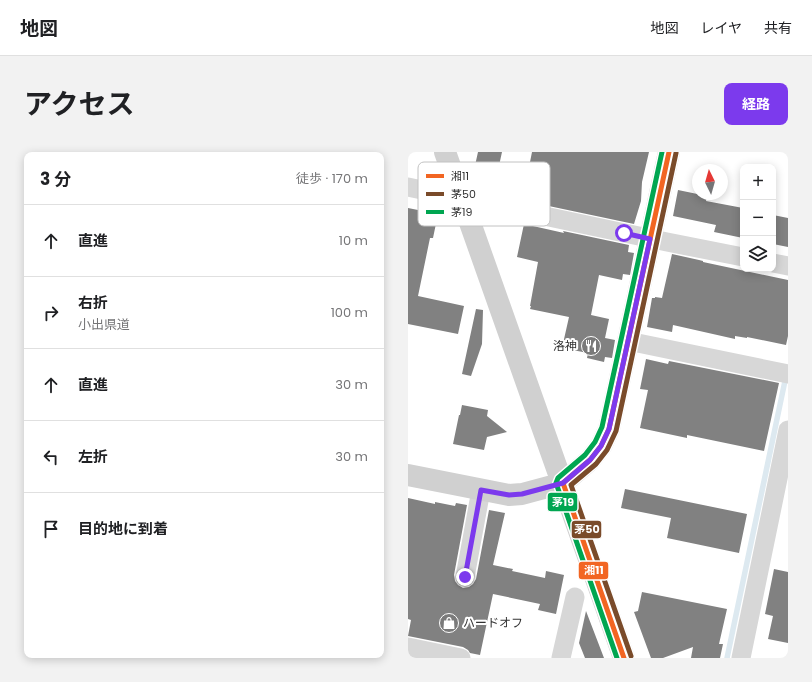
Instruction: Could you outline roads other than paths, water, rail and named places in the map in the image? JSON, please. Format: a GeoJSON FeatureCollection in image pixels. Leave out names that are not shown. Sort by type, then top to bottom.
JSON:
{"type":"FeatureCollection","features":[{"type":"Feature","properties":{"kind":"main road"},"geometry":{"type":"LineString","coordinates":[[445,152],[449,162]]}},
{"type":"Feature","properties":{"kind":"main road"},"geometry":{"type":"LineString","coordinates":[[408,475],[509,495],[522,494],[563,483],[590,460],[601,446],[609,429],[669,152]]}},
{"type":"Feature","properties":{"kind":"main road"},"geometry":{"type":"LineString","coordinates":[[472,226],[624,658]]}},
{"type":"Feature","properties":{"kind":"street"},"geometry":{"type":"LineString","coordinates":[[408,187],[418,189]]}},
{"type":"Feature","properties":{"kind":"street"},"geometry":{"type":"LineString","coordinates":[[550,217],[740,256]]}},
{"type":"Feature","properties":{"kind":"street"},"geometry":{"type":"LineString","coordinates":[[776,264],[788,266]]}},
{"type":"Feature","properties":{"kind":"street"},"geometry":{"type":"LineString","coordinates":[[628,341],[786,374]]}},
{"type":"Feature","properties":{"kind":"street"},"geometry":{"type":"LineString","coordinates":[[741,658],[788,430]]}},
{"type":"Feature","properties":{"kind":"street"},"geometry":{"type":"LineString","coordinates":[[465,577],[481,490]]}},
{"type":"Feature","properties":{"kind":"street"},"geometry":{"type":"LineString","coordinates":[[561,658],[574,597]]}},
{"type":"Feature","properties":{"kind":"street"},"geometry":{"type":"LineString","coordinates":[[408,647],[461,658]]}},
{"type":"Feature","properties":{"kind":"waterway"},"geometry":{"type":"LineString","coordinates":[[727,658],[786,376]]}},
{"type":"Feature","properties":{"kind":"place","name":"洛神"},"geometry":{"type":"Point","coordinates":[591,346]}},
{"type":"Feature","properties":{"kind":"place","name":"ハードオフ"},"geometry":{"type":"Point","coordinates":[449,623]}}]}
